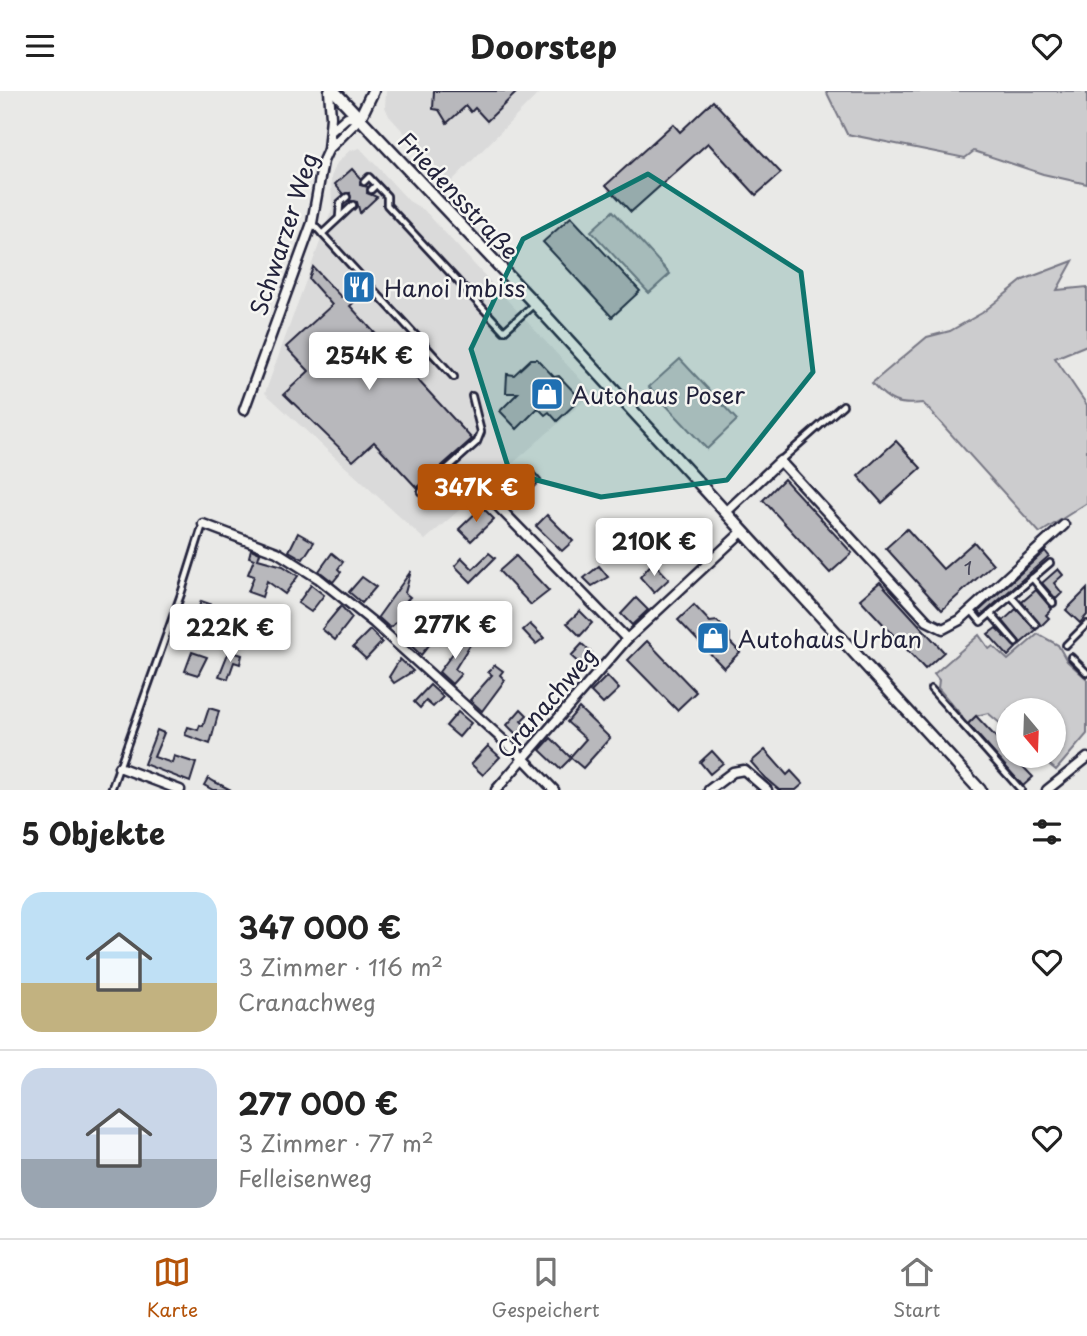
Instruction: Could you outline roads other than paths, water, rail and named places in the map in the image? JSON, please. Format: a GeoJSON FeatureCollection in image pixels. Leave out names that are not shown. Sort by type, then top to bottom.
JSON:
{"type":"FeatureCollection","features":[{"type":"Feature","properties":{"kind":"street"},"geometry":{"type":"LineString","coordinates":[[329,91],[330,132]]}},
{"type":"Feature","properties":{"kind":"street","name":"Friedensstraße"},"geometry":{"type":"LineString","coordinates":[[334,91],[534,303],[980,790]]}},
{"type":"Feature","properties":{"kind":"street"},"geometry":{"type":"LineString","coordinates":[[328,150],[326,140],[330,132],[347,117],[359,118],[373,91]]}},
{"type":"Feature","properties":{"kind":"street","name":"Schwarzer Weg"},"geometry":{"type":"LineString","coordinates":[[244,410],[312,223],[320,170],[328,150],[359,118]]}},
{"type":"Feature","properties":{"kind":"street"},"geometry":{"type":"LineString","coordinates":[[726,512],[780,461],[930,625],[936,628],[949,628],[1064,524]]}},
{"type":"Feature","properties":{"kind":"street","name":"Cranachweg"},"geometry":{"type":"LineString","coordinates":[[484,492],[627,639]]}},
{"type":"Feature","properties":{"kind":"street"},"geometry":{"type":"LineString","coordinates":[[202,524],[277,552],[318,578],[374,623],[523,758],[554,790]]}},
{"type":"Feature","properties":{"kind":"street","name":"Cranachweg"},"geometry":{"type":"LineString","coordinates":[[496,790],[627,639],[743,531]]}},
{"type":"Feature","properties":{"kind":"street"},"geometry":{"type":"LineString","coordinates":[[1046,790],[1087,758]]}},
{"type":"Feature","properties":{"kind":"street"},"geometry":{"type":"LineString","coordinates":[[119,767],[180,790]]}},
{"type":"Feature","properties":{"kind":"street"},"geometry":{"type":"LineString","coordinates":[[709,790],[733,772],[744,770],[767,790]]}},
{"type":"Feature","properties":{"kind":"lane"},"geometry":{"type":"LineString","coordinates":[[364,182],[369,177],[387,196],[387,205],[504,331],[534,303]]}},
{"type":"Feature","properties":{"kind":"lane"},"geometry":{"type":"LineString","coordinates":[[370,190],[376,185]]}},
{"type":"Feature","properties":{"kind":"lane"},"geometry":{"type":"LineString","coordinates":[[340,218],[340,203],[346,197]]}},
{"type":"Feature","properties":{"kind":"lane"},"geometry":{"type":"LineString","coordinates":[[322,234],[354,205]]}},
{"type":"Feature","properties":{"kind":"lane"},"geometry":{"type":"LineString","coordinates":[[312,223],[454,377]]}},
{"type":"Feature","properties":{"kind":"lane"},"geometry":{"type":"LineString","coordinates":[[421,492],[477,442],[481,432],[472,396]]}},
{"type":"Feature","properties":{"kind":"lane"},"geometry":{"type":"LineString","coordinates":[[780,461],[843,405]]}},
{"type":"Feature","properties":{"kind":"lane"},"geometry":{"type":"LineString","coordinates":[[111,790],[181,594],[202,524]]}},
{"type":"Feature","properties":{"kind":"lane"},"geometry":{"type":"LineString","coordinates":[[971,610],[981,622],[1050,563]]}},
{"type":"Feature","properties":{"kind":"lane"},"geometry":{"type":"LineString","coordinates":[[1032,578],[1053,603]]}},
{"type":"Feature","properties":{"kind":"lane"},"geometry":{"type":"LineString","coordinates":[[1011,596],[1036,625]]}},
{"type":"Feature","properties":{"kind":"lane"},"geometry":{"type":"LineString","coordinates":[[992,614],[1016,643]]}},
{"type":"Feature","properties":{"kind":"lane"},"geometry":{"type":"LineString","coordinates":[[1066,645],[1087,624]]}},
{"type":"Feature","properties":{"kind":"lane"},"geometry":{"type":"LineString","coordinates":[[1071,657],[1087,673]]}},
{"type":"Feature","properties":{"kind":"lane"},"geometry":{"type":"LineString","coordinates":[[931,689],[1021,790]]}},
{"type":"Feature","properties":{"kind":"place","name":"Hanoi Imbiss"},"geometry":{"type":"Point","coordinates":[359,287]}},
{"type":"Feature","properties":{"kind":"place","name":"Autohaus Poser"},"geometry":{"type":"Point","coordinates":[547,394]}},
{"type":"Feature","properties":{"kind":"place","name":"Autohaus Urban"},"geometry":{"type":"Point","coordinates":[713,638]}}]}
